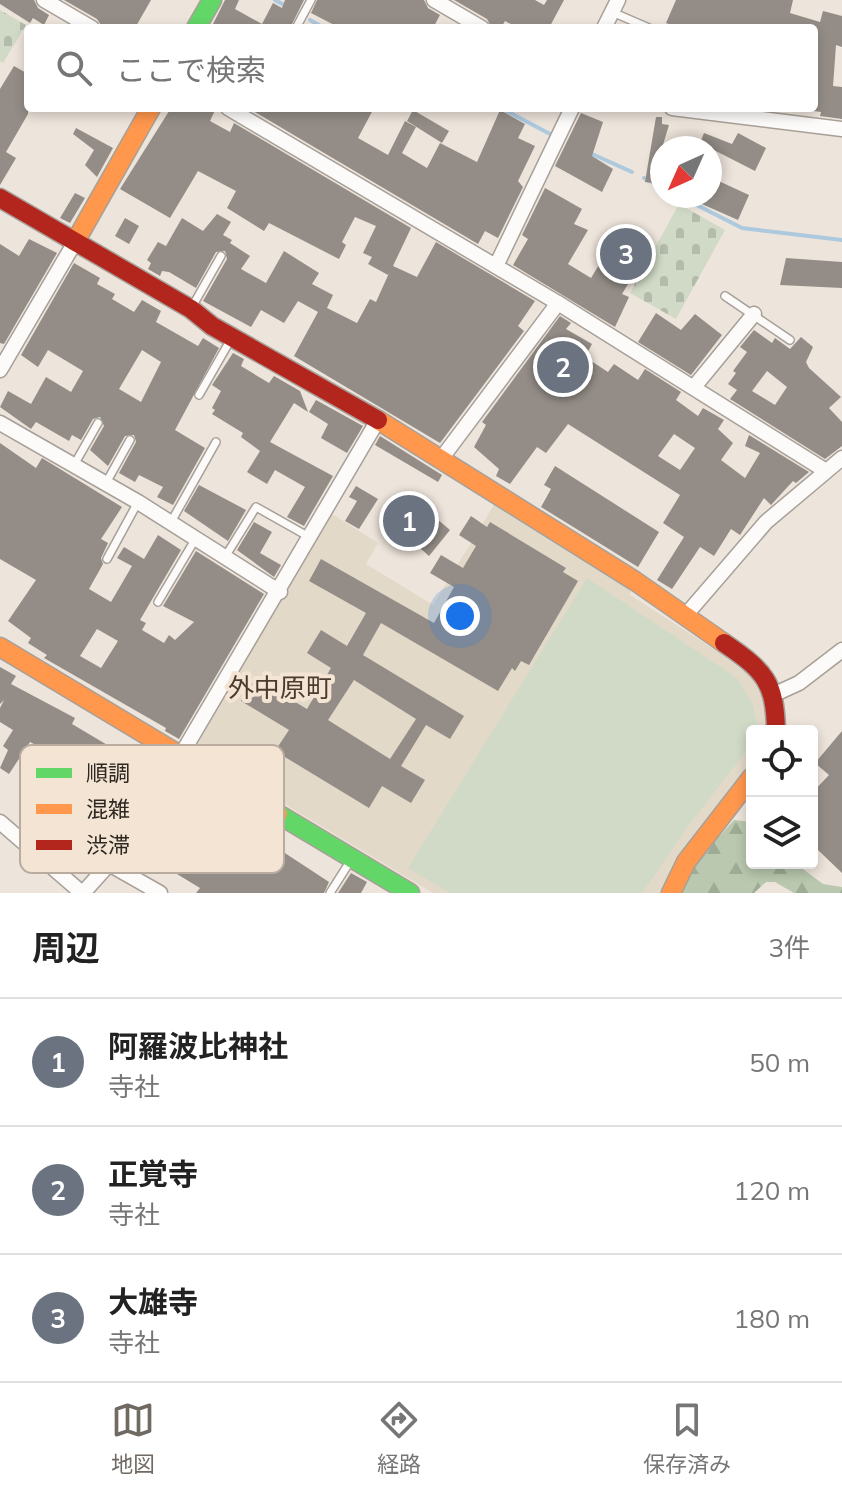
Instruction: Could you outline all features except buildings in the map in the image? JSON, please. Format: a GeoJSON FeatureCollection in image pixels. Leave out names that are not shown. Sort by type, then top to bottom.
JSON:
{"type":"FeatureCollection","features":[{"type":"Feature","properties":{"kind":"street"},"geometry":{"type":"LineString","coordinates":[[44,0],[85,24]]}},
{"type":"Feature","properties":{"kind":"street"},"geometry":{"type":"LineString","coordinates":[[198,24],[212,0]]}},
{"type":"Feature","properties":{"kind":"street"},"geometry":{"type":"LineString","coordinates":[[434,0],[475,24]]}},
{"type":"Feature","properties":{"kind":"street"},"geometry":{"type":"LineString","coordinates":[[606,24],[615,6]]}},
{"type":"Feature","properties":{"kind":"street"},"geometry":{"type":"LineString","coordinates":[[0,370],[149,112]]}},
{"type":"Feature","properties":{"kind":"street"},"geometry":{"type":"LineString","coordinates":[[235,112],[558,303],[826,471]]}},
{"type":"Feature","properties":{"kind":"street"},"geometry":{"type":"LineString","coordinates":[[496,266],[570,112]]}},
{"type":"Feature","properties":{"kind":"street"},"geometry":{"type":"LineString","coordinates":[[704,112],[842,129]]}},
{"type":"Feature","properties":{"kind":"street"},"geometry":{"type":"LineString","coordinates":[[0,198],[378,420],[685,616],[750,661],[775,694],[776,725]]}},
{"type":"Feature","properties":{"kind":"street"},"geometry":{"type":"LineString","coordinates":[[441,459],[558,303]]}},
{"type":"Feature","properties":{"kind":"street"},"geometry":{"type":"LineString","coordinates":[[694,387],[754,314]]}},
{"type":"Feature","properties":{"kind":"street"},"geometry":{"type":"LineString","coordinates":[[187,745],[280,592],[378,420]]}},
{"type":"Feature","properties":{"kind":"street"},"geometry":{"type":"LineString","coordinates":[[0,423],[138,502],[280,592]]}},
{"type":"Feature","properties":{"kind":"street"},"geometry":{"type":"LineString","coordinates":[[685,616],[766,522],[842,458]]}},
{"type":"Feature","properties":{"kind":"street"},"geometry":{"type":"LineString","coordinates":[[0,647],[164,745]]}},
{"type":"Feature","properties":{"kind":"street"},"geometry":{"type":"LineString","coordinates":[[775,694],[799,683],[842,650]]}},
{"type":"Feature","properties":{"kind":"street"},"geometry":{"type":"LineString","coordinates":[[671,893],[686,862],[746,785]]}},
{"type":"Feature","properties":{"kind":"street"},"geometry":{"type":"LineString","coordinates":[[284,817],[408,892]]}},
{"type":"Feature","properties":{"kind":"street"},"geometry":{"type":"LineString","coordinates":[[0,822],[20,839]]}},
{"type":"Feature","properties":{"kind":"street"},"geometry":{"type":"LineString","coordinates":[[60,873],[83,893],[100,873]]}},
{"type":"Feature","properties":{"kind":"street"},"geometry":{"type":"LineString","coordinates":[[133,873],[160,893]]}},
{"type":"Feature","properties":{"kind":"lane"},"geometry":{"type":"LineString","coordinates":[[298,24],[311,0]]}},
{"type":"Feature","properties":{"kind":"lane"},"geometry":{"type":"LineString","coordinates":[[615,6],[643,24]]}},
{"type":"Feature","properties":{"kind":"lane"},"geometry":{"type":"LineString","coordinates":[[191,309],[221,256]]}},
{"type":"Feature","properties":{"kind":"lane"},"geometry":{"type":"LineString","coordinates":[[725,296],[790,340]]}},
{"type":"Feature","properties":{"kind":"lane"},"geometry":{"type":"LineString","coordinates":[[199,395],[232,337]]}},
{"type":"Feature","properties":{"kind":"lane"},"geometry":{"type":"LineString","coordinates":[[74,465],[98,423]]}},
{"type":"Feature","properties":{"kind":"lane"},"geometry":{"type":"LineString","coordinates":[[106,483],[130,440]]}},
{"type":"Feature","properties":{"kind":"lane"},"geometry":{"type":"LineString","coordinates":[[171,522],[216,442]]}},
{"type":"Feature","properties":{"kind":"lane"},"geometry":{"type":"LineString","coordinates":[[107,559],[138,502]]}},
{"type":"Feature","properties":{"kind":"lane"},"geometry":{"type":"LineString","coordinates":[[225,557],[256,507],[311,538]]}},
{"type":"Feature","properties":{"kind":"lane"},"geometry":{"type":"LineString","coordinates":[[158,602],[196,538]]}},
{"type":"Feature","properties":{"kind":"lane"},"geometry":{"type":"LineString","coordinates":[[330,893],[352,858]]}},
{"type":"Feature","properties":{"kind":"shaded area"},"geometry":{"type":"Polygon","coordinates":[[[494,505],[631,589],[630,595],[723,655],[751,677],[766,702],[768,725],[746,725],[746,771],[710,818],[662,893],[433,893],[284,804],[284,745],[193,745],[332,514],[378,543],[366,564],[433,605],[494,505]]]}},
{"type":"Feature","properties":{"kind":"green space"},"geometry":{"type":"Polygon","coordinates":[[[0,10],[24,24],[3,63],[0,61],[0,10]]]}},
{"type":"Feature","properties":{"kind":"green space"},"geometry":{"type":"Polygon","coordinates":[[[677,208],[686,208],[725,230],[676,319],[630,293],[677,208]]]}},
{"type":"Feature","properties":{"kind":"green space"},"geometry":{"type":"Polygon","coordinates":[[[587,578],[737,678],[753,705],[757,725],[746,725],[746,751],[691,822],[642,893],[450,893],[408,868],[587,578]]]}},
{"type":"Feature","properties":{"kind":"green space"},"geometry":{"type":"Polygon","coordinates":[[[734,820],[746,821],[746,869],[803,869],[823,884],[842,887],[842,893],[794,893],[775,882],[766,882],[754,893],[680,893],[696,862],[734,820]]]}},
{"type":"Feature","properties":{"kind":"waterway"},"geometry":{"type":"LineString","coordinates":[[275,0],[286,6]]}},
{"type":"Feature","properties":{"kind":"waterway"},"geometry":{"type":"LineString","coordinates":[[310,20],[317,24]]}},
{"type":"Feature","properties":{"kind":"waterway"},"geometry":{"type":"LineString","coordinates":[[509,112],[552,135]]}},
{"type":"Feature","properties":{"kind":"waterway"},"geometry":{"type":"LineString","coordinates":[[590,153],[632,172]]}},
{"type":"Feature","properties":{"kind":"waterway"},"geometry":{"type":"LineString","coordinates":[[644,178],[650,181]]}},
{"type":"Feature","properties":{"kind":"waterway"},"geometry":{"type":"LineString","coordinates":[[703,208],[742,228],[842,240]]}},
{"type":"Feature","properties":{"kind":"traffic: fast"},"geometry":{"type":"LineString","coordinates":[[198,24],[212,0]]}},
{"type":"Feature","properties":{"kind":"traffic: fast"},"geometry":{"type":"LineString","coordinates":[[284,818],[410,893]]}},
{"type":"Feature","properties":{"kind":"traffic: slow"},"geometry":{"type":"LineString","coordinates":[[75,242],[149,112]]}},
{"type":"Feature","properties":{"kind":"traffic: slow"},"geometry":{"type":"LineString","coordinates":[[378,420],[635,581],[724,643]]}},
{"type":"Feature","properties":{"kind":"traffic: slow"},"geometry":{"type":"LineString","coordinates":[[0,647],[163,745]]}},
{"type":"Feature","properties":{"kind":"traffic: slow"},"geometry":{"type":"LineString","coordinates":[[671,893],[686,862],[746,785]]}},
{"type":"Feature","properties":{"kind":"traffic: jam"},"geometry":{"type":"LineString","coordinates":[[0,198],[191,309],[212,326],[378,420]]}},
{"type":"Feature","properties":{"kind":"traffic: jam"},"geometry":{"type":"LineString","coordinates":[[724,643],[765,679],[773,701],[776,725]]}},
{"type":"Feature","properties":{"kind":"place","name":"大雄寺"},"geometry":{"type":"Point","coordinates":[626,254]}},
{"type":"Feature","properties":{"kind":"place","name":"正覚寺"},"geometry":{"type":"Point","coordinates":[563,367]}},
{"type":"Feature","properties":{"kind":"place","name":"阿羅波比神社"},"geometry":{"type":"Point","coordinates":[409,521]}},
{"type":"Feature","properties":{"kind":"district","name":"外中原町"},"geometry":{"type":"Point","coordinates":[280,687]}}]}
